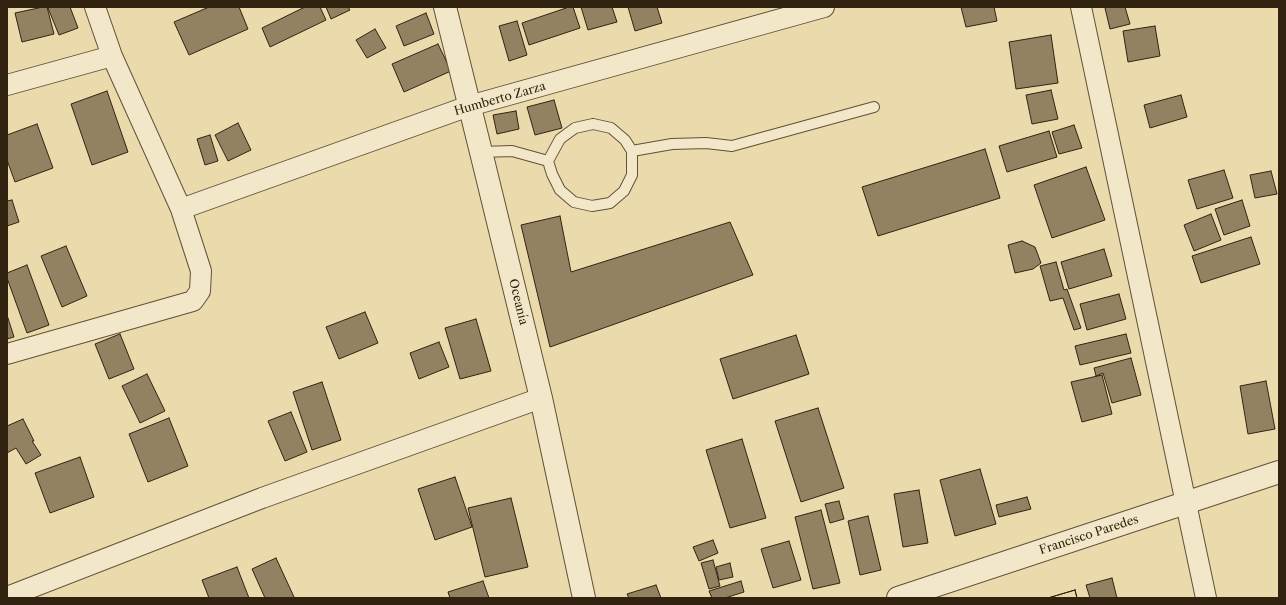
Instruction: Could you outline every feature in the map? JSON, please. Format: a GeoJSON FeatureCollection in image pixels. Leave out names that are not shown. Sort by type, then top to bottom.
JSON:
{"type":"FeatureCollection","features":[{"type":"Feature","properties":{"kind":"street"},"geometry":{"type":"LineString","coordinates":[[7,354],[194,301],[200,291],[202,271],[181,209],[112,56],[95,7]]}},
{"type":"Feature","properties":{"kind":"street","name":"Oceanía"},"geometry":{"type":"LineString","coordinates":[[445,7],[541,398],[584,598]]}},
{"type":"Feature","properties":{"kind":"street","name":"Humberto Zarza"},"geometry":{"type":"LineString","coordinates":[[181,209],[469,106],[824,7]]}},
{"type":"Feature","properties":{"kind":"street"},"geometry":{"type":"LineString","coordinates":[[1081,7],[1206,598]]}},
{"type":"Feature","properties":{"kind":"street"},"geometry":{"type":"LineString","coordinates":[[7,85],[112,56]]}},
{"type":"Feature","properties":{"kind":"street"},"geometry":{"type":"LineString","coordinates":[[7,597],[262,498],[541,398]]}},
{"type":"Feature","properties":{"kind":"street","name":"Francisco Paredes"},"geometry":{"type":"LineString","coordinates":[[898,598],[1279,472]]}},
{"type":"Feature","properties":{"kind":"lane"},"geometry":{"type":"LineString","coordinates":[[632,151],[672,144],[706,143],[732,146],[874,106]]}},
{"type":"Feature","properties":{"kind":"lane"},"geometry":{"type":"LineString","coordinates":[[593,124],[611,128],[625,140],[632,151],[632,175],[624,191],[610,202],[592,206],[574,202],[560,190],[552,174],[548,161],[560,139],[575,128],[593,124]]}},
{"type":"Feature","properties":{"kind":"lane"},"geometry":{"type":"LineString","coordinates":[[481,152],[512,151],[548,161]]}},
{"type":"Feature","properties":{"kind":"building"},"geometry":{"type":"Polygon","coordinates":[[[47,7],[54,34],[22,42],[15,13],[47,7]]]}},
{"type":"Feature","properties":{"kind":"building"},"geometry":{"type":"Polygon","coordinates":[[[70,7],[78,28],[59,35],[48,8],[70,7]]]}},
{"type":"Feature","properties":{"kind":"building"},"geometry":{"type":"Polygon","coordinates":[[[209,7],[239,7],[248,29],[189,55],[174,22],[209,7]]]}},
{"type":"Feature","properties":{"kind":"building"},"geometry":{"type":"Polygon","coordinates":[[[305,7],[320,7],[326,20],[270,47],[262,28],[305,7]]]}},
{"type":"Feature","properties":{"kind":"building"},"geometry":{"type":"Polygon","coordinates":[[[326,7],[348,7],[350,10],[331,19],[326,7]]]}},
{"type":"Feature","properties":{"kind":"building"},"geometry":{"type":"Polygon","coordinates":[[[573,7],[580,28],[529,45],[522,23],[573,7]]]}},
{"type":"Feature","properties":{"kind":"building"},"geometry":{"type":"Polygon","coordinates":[[[581,7],[612,7],[617,22],[588,30],[581,7]]]}},
{"type":"Feature","properties":{"kind":"building"},"geometry":{"type":"Polygon","coordinates":[[[628,7],[657,7],[662,23],[635,31],[628,7]]]}},
{"type":"Feature","properties":{"kind":"building"},"geometry":{"type":"Polygon","coordinates":[[[961,7],[994,7],[997,21],[966,27],[961,7]]]}},
{"type":"Feature","properties":{"kind":"building"},"geometry":{"type":"Polygon","coordinates":[[[1125,7],[1130,24],[1110,29],[1105,8],[1125,7]]]}},
{"type":"Feature","properties":{"kind":"building"},"geometry":{"type":"Polygon","coordinates":[[[426,13],[434,34],[404,46],[396,26],[426,13]]]}},
{"type":"Feature","properties":{"kind":"building"},"geometry":{"type":"Polygon","coordinates":[[[517,21],[527,55],[509,61],[499,26],[517,21]]]}},
{"type":"Feature","properties":{"kind":"building"},"geometry":{"type":"Polygon","coordinates":[[[1155,26],[1160,56],[1128,62],[1123,31],[1155,26]]]}},
{"type":"Feature","properties":{"kind":"building"},"geometry":{"type":"Polygon","coordinates":[[[375,29],[386,48],[367,58],[356,40],[375,29]]]}},
{"type":"Feature","properties":{"kind":"building"},"geometry":{"type":"Polygon","coordinates":[[[1051,35],[1058,83],[1016,89],[1009,42],[1051,35]]]}},
{"type":"Feature","properties":{"kind":"building"},"geometry":{"type":"Polygon","coordinates":[[[438,44],[451,71],[404,92],[392,64],[438,44]]]}},
{"type":"Feature","properties":{"kind":"building"},"geometry":{"type":"Polygon","coordinates":[[[1051,90],[1058,119],[1032,124],[1026,95],[1051,90]]]}},
{"type":"Feature","properties":{"kind":"building"},"geometry":{"type":"Polygon","coordinates":[[[107,91],[128,152],[92,165],[71,104],[107,91]]]}},
{"type":"Feature","properties":{"kind":"building"},"geometry":{"type":"Polygon","coordinates":[[[1181,95],[1187,117],[1150,128],[1144,105],[1181,95]]]}},
{"type":"Feature","properties":{"kind":"building"},"geometry":{"type":"Polygon","coordinates":[[[554,100],[562,128],[535,135],[527,107],[554,100]]]}},
{"type":"Feature","properties":{"kind":"building"},"geometry":{"type":"Polygon","coordinates":[[[516,111],[519,129],[497,134],[493,115],[516,111]]]}},
{"type":"Feature","properties":{"kind":"building"},"geometry":{"type":"Polygon","coordinates":[[[238,123],[251,150],[228,161],[215,135],[238,123]]]}},
{"type":"Feature","properties":{"kind":"building"},"geometry":{"type":"Polygon","coordinates":[[[37,124],[53,168],[15,182],[7,160],[7,135],[37,124]]]}},
{"type":"Feature","properties":{"kind":"building"},"geometry":{"type":"Polygon","coordinates":[[[1074,125],[1082,148],[1059,154],[1052,132],[1074,125]]]}},
{"type":"Feature","properties":{"kind":"building"},"geometry":{"type":"Polygon","coordinates":[[[1049,131],[1057,157],[1007,172],[999,146],[1049,131]]]}},
{"type":"Feature","properties":{"kind":"building"},"geometry":{"type":"Polygon","coordinates":[[[210,135],[218,161],[205,165],[197,139],[210,135]]]}},
{"type":"Feature","properties":{"kind":"building"},"geometry":{"type":"Polygon","coordinates":[[[985,149],[1000,198],[878,236],[862,187],[985,149]]]}},
{"type":"Feature","properties":{"kind":"building"},"geometry":{"type":"Polygon","coordinates":[[[1086,167],[1105,220],[1052,238],[1034,185],[1086,167]]]}},
{"type":"Feature","properties":{"kind":"building"},"geometry":{"type":"Polygon","coordinates":[[[1224,170],[1233,198],[1197,209],[1188,180],[1224,170]]]}},
{"type":"Feature","properties":{"kind":"building"},"geometry":{"type":"Polygon","coordinates":[[[1271,171],[1277,194],[1255,198],[1250,175],[1271,171]]]}},
{"type":"Feature","properties":{"kind":"building"},"geometry":{"type":"Polygon","coordinates":[[[12,200],[19,222],[7,226],[7,201],[12,200]]]}},
{"type":"Feature","properties":{"kind":"building"},"geometry":{"type":"Polygon","coordinates":[[[1242,200],[1250,226],[1224,235],[1215,209],[1242,200]]]}},
{"type":"Feature","properties":{"kind":"building"},"geometry":{"type":"Polygon","coordinates":[[[1211,214],[1221,240],[1194,251],[1184,225],[1211,214]]]}},
{"type":"Feature","properties":{"kind":"building"},"geometry":{"type":"Polygon","coordinates":[[[560,216],[571,272],[730,222],[753,275],[550,347],[521,225],[560,216]]]}},
{"type":"Feature","properties":{"kind":"building"},"geometry":{"type":"Polygon","coordinates":[[[1251,237],[1260,264],[1201,283],[1192,256],[1251,237]]]}},
{"type":"Feature","properties":{"kind":"building"},"geometry":{"type":"Polygon","coordinates":[[[1022,241],[1035,247],[1041,263],[1033,269],[1015,273],[1008,245],[1022,241]]]}},
{"type":"Feature","properties":{"kind":"building"},"geometry":{"type":"Polygon","coordinates":[[[66,246],[87,296],[62,307],[41,256],[66,246]]]}},
{"type":"Feature","properties":{"kind":"building"},"geometry":{"type":"Polygon","coordinates":[[[1104,249],[1112,276],[1069,289],[1061,262],[1104,249]]]}},
{"type":"Feature","properties":{"kind":"building"},"geometry":{"type":"Polygon","coordinates":[[[1056,262],[1064,290],[1067,289],[1081,328],[1074,330],[1063,298],[1050,301],[1040,266],[1056,262]]]}},
{"type":"Feature","properties":{"kind":"building"},"geometry":{"type":"Polygon","coordinates":[[[27,265],[49,325],[27,333],[7,278],[7,273],[27,265]]]}},
{"type":"Feature","properties":{"kind":"building"},"geometry":{"type":"Polygon","coordinates":[[[1119,294],[1126,319],[1087,330],[1080,304],[1119,294]]]}},
{"type":"Feature","properties":{"kind":"building"},"geometry":{"type":"Polygon","coordinates":[[[365,312],[378,343],[339,359],[326,327],[365,312]]]}},
{"type":"Feature","properties":{"kind":"building"},"geometry":{"type":"Polygon","coordinates":[[[7,315],[14,337],[7,339],[7,315]]]}},
{"type":"Feature","properties":{"kind":"building"},"geometry":{"type":"Polygon","coordinates":[[[476,319],[491,371],[460,379],[445,328],[476,319]]]}},
{"type":"Feature","properties":{"kind":"building"},"geometry":{"type":"Polygon","coordinates":[[[120,334],[134,369],[109,379],[95,344],[120,334]]]}},
{"type":"Feature","properties":{"kind":"building"},"geometry":{"type":"Polygon","coordinates":[[[1126,334],[1131,353],[1080,365],[1075,346],[1126,334]]]}},
{"type":"Feature","properties":{"kind":"building"},"geometry":{"type":"Polygon","coordinates":[[[796,335],[809,374],[733,399],[720,359],[796,335]]]}},
{"type":"Feature","properties":{"kind":"building"},"geometry":{"type":"Polygon","coordinates":[[[439,342],[449,367],[419,379],[410,353],[439,342]]]}},
{"type":"Feature","properties":{"kind":"building"},"geometry":{"type":"Polygon","coordinates":[[[1131,358],[1141,395],[1112,403],[1103,373],[1096,376],[1094,368],[1131,358]]]}},
{"type":"Feature","properties":{"kind":"building"},"geometry":{"type":"Polygon","coordinates":[[[147,374],[165,411],[140,423],[122,386],[147,374]]]}},
{"type":"Feature","properties":{"kind":"building"},"geometry":{"type":"Polygon","coordinates":[[[1102,375],[1112,414],[1082,422],[1071,382],[1102,375]]]}},
{"type":"Feature","properties":{"kind":"building"},"geometry":{"type":"Polygon","coordinates":[[[1266,381],[1275,429],[1248,434],[1240,386],[1266,381]]]}},
{"type":"Feature","properties":{"kind":"building"},"geometry":{"type":"Polygon","coordinates":[[[322,382],[341,440],[312,450],[293,392],[322,382]]]}},
{"type":"Feature","properties":{"kind":"building"},"geometry":{"type":"Polygon","coordinates":[[[818,408],[844,488],[801,502],[775,421],[818,408]]]}},
{"type":"Feature","properties":{"kind":"building"},"geometry":{"type":"Polygon","coordinates":[[[291,412],[307,452],[285,461],[268,421],[291,412]]]}},
{"type":"Feature","properties":{"kind":"building"},"geometry":{"type":"Polygon","coordinates":[[[169,418],[188,466],[148,482],[129,434],[169,418]]]}},
{"type":"Feature","properties":{"kind":"building"},"geometry":{"type":"Polygon","coordinates":[[[23,419],[34,441],[32,441],[41,455],[26,464],[16,448],[7,453],[7,426],[23,419]]]}},
{"type":"Feature","properties":{"kind":"building"},"geometry":{"type":"Polygon","coordinates":[[[742,439],[766,518],[730,528],[706,450],[742,439]]]}},
{"type":"Feature","properties":{"kind":"building"},"geometry":{"type":"Polygon","coordinates":[[[80,457],[94,497],[50,513],[35,473],[80,457]]]}},
{"type":"Feature","properties":{"kind":"building"},"geometry":{"type":"Polygon","coordinates":[[[980,469],[996,524],[955,536],[940,480],[980,469]]]}},
{"type":"Feature","properties":{"kind":"building"},"geometry":{"type":"Polygon","coordinates":[[[455,477],[472,527],[435,540],[418,489],[455,477]]]}},
{"type":"Feature","properties":{"kind":"building"},"geometry":{"type":"Polygon","coordinates":[[[919,490],[928,543],[903,547],[894,494],[919,490]]]}},
{"type":"Feature","properties":{"kind":"building"},"geometry":{"type":"Polygon","coordinates":[[[1027,497],[1031,509],[999,517],[996,505],[1027,497]]]}},
{"type":"Feature","properties":{"kind":"building"},"geometry":{"type":"Polygon","coordinates":[[[511,498],[528,567],[485,577],[468,508],[511,498]]]}},
{"type":"Feature","properties":{"kind":"building"},"geometry":{"type":"Polygon","coordinates":[[[839,501],[844,519],[830,523],[825,504],[839,501]]]}},
{"type":"Feature","properties":{"kind":"building"},"geometry":{"type":"Polygon","coordinates":[[[821,510],[840,583],[813,589],[795,517],[821,510]]]}},
{"type":"Feature","properties":{"kind":"building"},"geometry":{"type":"Polygon","coordinates":[[[868,516],[881,570],[860,575],[848,521],[868,516]]]}},
{"type":"Feature","properties":{"kind":"building"},"geometry":{"type":"Polygon","coordinates":[[[713,540],[718,553],[699,561],[693,547],[713,540]]]}},
{"type":"Feature","properties":{"kind":"building"},"geometry":{"type":"Polygon","coordinates":[[[789,541],[801,580],[773,588],[761,549],[789,541]]]}},
{"type":"Feature","properties":{"kind":"building"},"geometry":{"type":"Polygon","coordinates":[[[276,558],[294,597],[292,598],[265,598],[252,569],[276,558]]]}},
{"type":"Feature","properties":{"kind":"building"},"geometry":{"type":"Polygon","coordinates":[[[713,560],[720,586],[709,589],[701,563],[713,560]]]}},
{"type":"Feature","properties":{"kind":"building"},"geometry":{"type":"Polygon","coordinates":[[[730,563],[733,577],[719,580],[716,567],[730,563]]]}},
{"type":"Feature","properties":{"kind":"building"},"geometry":{"type":"Polygon","coordinates":[[[237,567],[249,598],[209,598],[202,580],[237,567]]]}},
{"type":"Feature","properties":{"kind":"building"},"geometry":{"type":"Polygon","coordinates":[[[1112,578],[1117,598],[1090,598],[1086,585],[1112,578]]]}},
{"type":"Feature","properties":{"kind":"building"},"geometry":{"type":"Polygon","coordinates":[[[483,581],[489,598],[450,598],[448,592],[483,581]]]}},
{"type":"Feature","properties":{"kind":"building"},"geometry":{"type":"Polygon","coordinates":[[[741,581],[744,592],[725,598],[712,598],[709,591],[741,581]]]}},
{"type":"Feature","properties":{"kind":"building"},"geometry":{"type":"Polygon","coordinates":[[[656,585],[661,598],[629,598],[627,594],[656,585]]]}},
{"type":"Feature","properties":{"kind":"building"},"geometry":{"type":"Polygon","coordinates":[[[1075,590],[1077,598],[1048,598],[1075,590]]]}},
{"type":"Feature","properties":{"kind":"building"},"geometry":{"type":"Polygon","coordinates":[[[1075,590],[1077,598],[1048,598],[1075,590]]]}}]}
